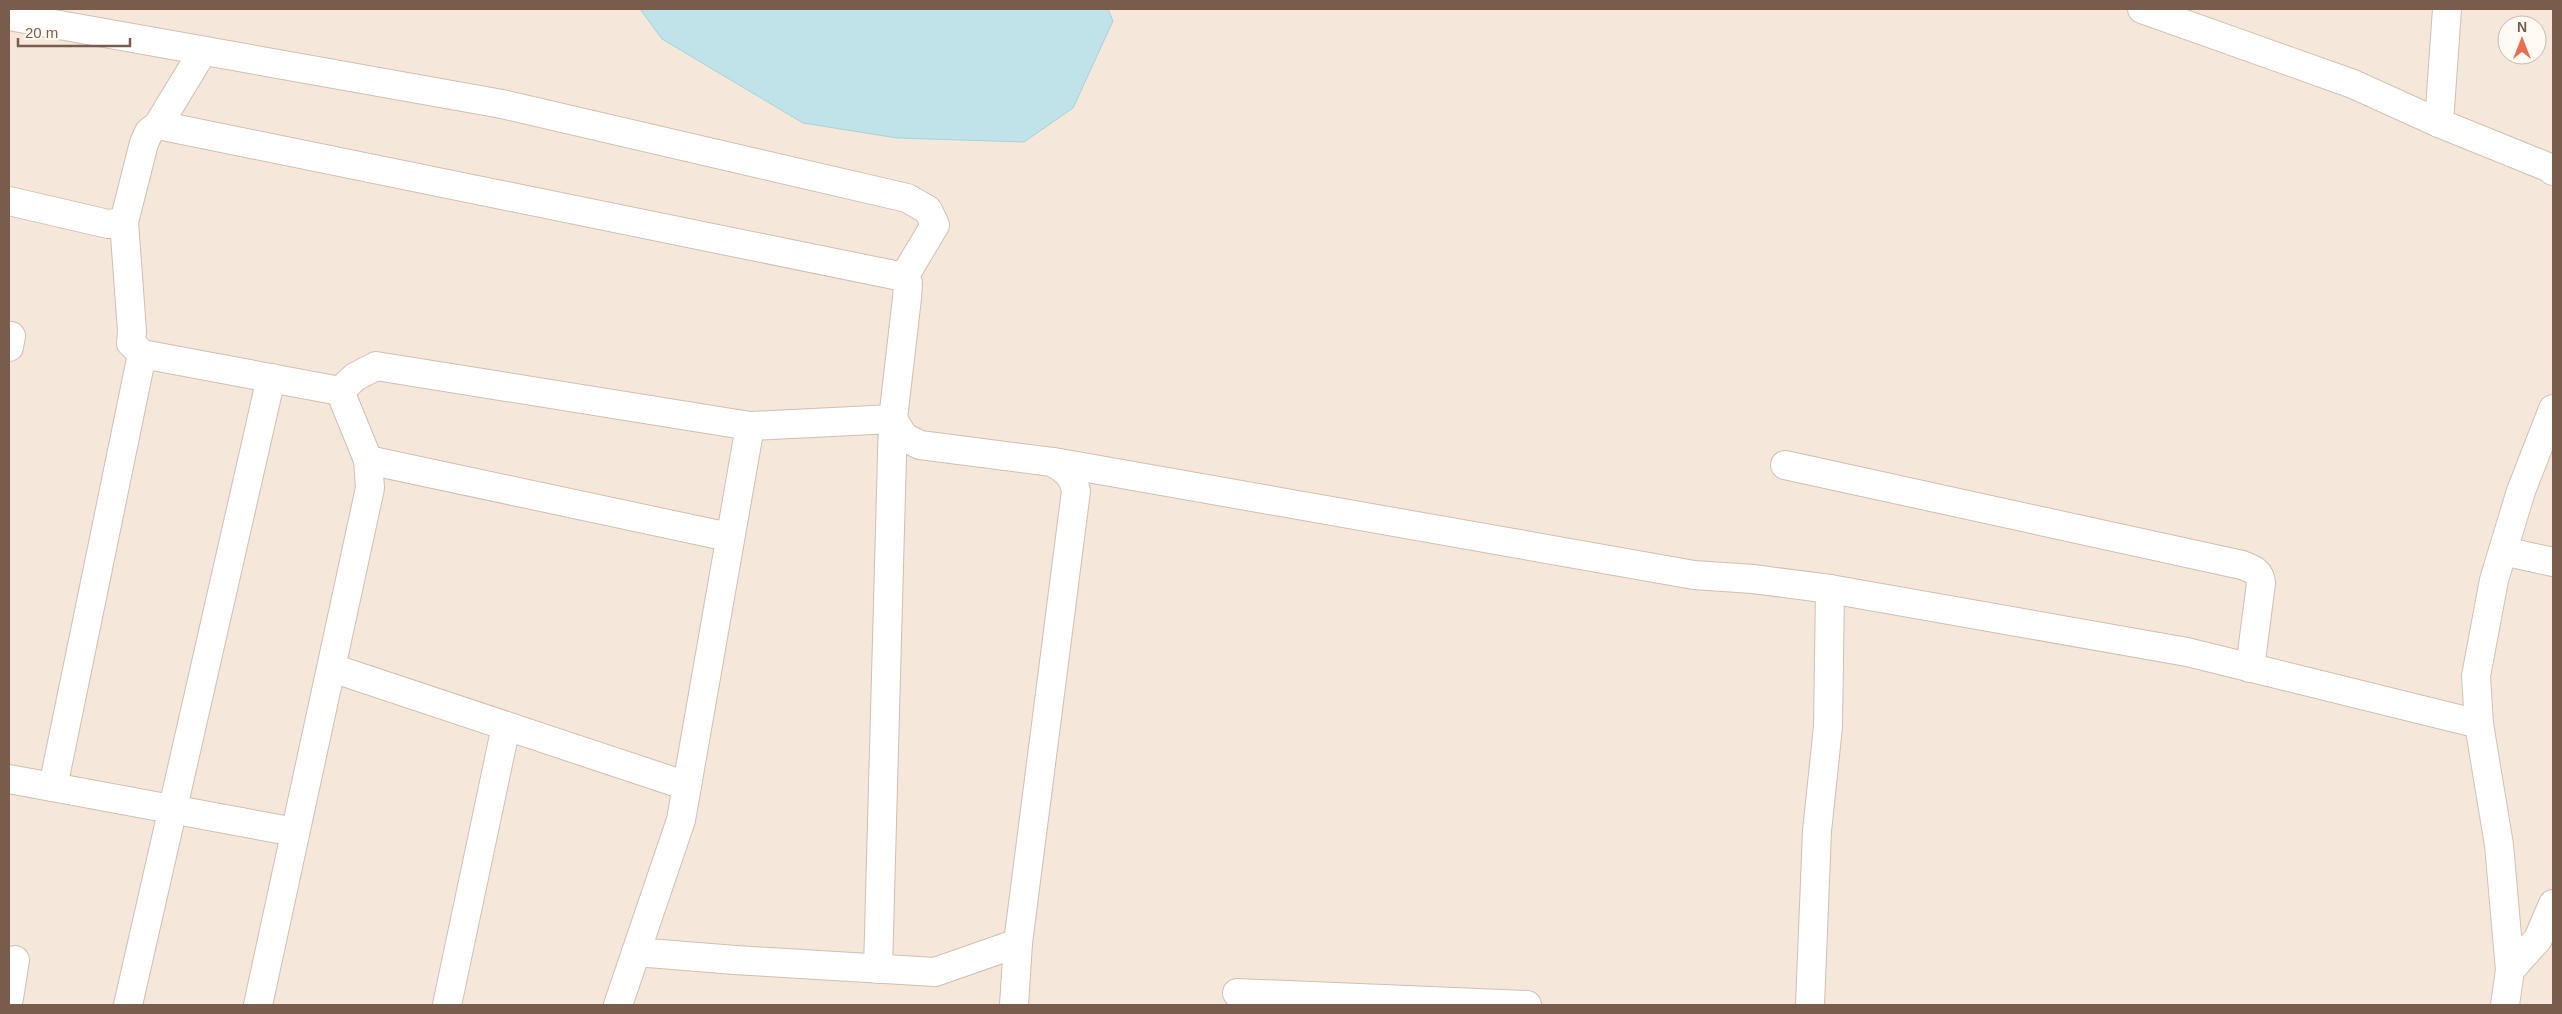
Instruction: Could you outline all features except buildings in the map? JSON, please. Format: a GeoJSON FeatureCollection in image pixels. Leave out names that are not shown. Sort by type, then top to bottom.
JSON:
{"type":"FeatureCollection","features":[{"type":"Feature","properties":{"kind":"street"},"geometry":{"type":"LineString","coordinates":[[2142,9],[2353,84],[2439,123],[2550,168],[2553,171]]}},
{"type":"Feature","properties":{"kind":"street"},"geometry":{"type":"LineString","coordinates":[[2439,123],[2446,9]]}},
{"type":"Feature","properties":{"kind":"street"},"geometry":{"type":"LineString","coordinates":[[9,16],[502,104],[907,198],[928,210],[935,225],[904,277]]}},
{"type":"Feature","properties":{"kind":"street"},"geometry":{"type":"LineString","coordinates":[[203,51],[158,125],[150,132],[144,143],[124,222],[131,343],[142,354],[340,390],[355,378],[376,366],[750,426],[893,418]]}},
{"type":"Feature","properties":{"kind":"street"},"geometry":{"type":"LineString","coordinates":[[158,125],[904,277],[908,284],[893,418],[878,969]]}},
{"type":"Feature","properties":{"kind":"street"},"geometry":{"type":"LineString","coordinates":[[9,201],[108,224],[124,222]]}},
{"type":"Feature","properties":{"kind":"street"},"geometry":{"type":"LineString","coordinates":[[53,787],[142,354]]}},
{"type":"Feature","properties":{"kind":"street"},"geometry":{"type":"LineString","coordinates":[[128,1005],[271,378]]}},
{"type":"Feature","properties":{"kind":"street"},"geometry":{"type":"LineString","coordinates":[[258,1005],[370,488],[368,460],[340,390]]}},
{"type":"Feature","properties":{"kind":"street"},"geometry":{"type":"LineString","coordinates":[[2505,1005],[2510,970],[2499,845],[2479,724],[2476,676],[2494,580],[2521,491],[2553,409]]}},
{"type":"Feature","properties":{"kind":"street"},"geometry":{"type":"LineString","coordinates":[[893,418],[904,437],[920,445],[1052,462],[1694,575],[1753,579],[1830,589],[2187,652],[2479,724]]}},
{"type":"Feature","properties":{"kind":"street"},"geometry":{"type":"LineString","coordinates":[[618,1005],[681,820],[750,426]]}},
{"type":"Feature","properties":{"kind":"street"},"geometry":{"type":"LineString","coordinates":[[368,460],[729,538]]}},
{"type":"Feature","properties":{"kind":"street"},"geometry":{"type":"LineString","coordinates":[[1014,1005],[1018,943],[1076,491],[1074,480],[1067,470],[1052,462]]}},
{"type":"Feature","properties":{"kind":"street"},"geometry":{"type":"LineString","coordinates":[[1785,465],[2242,565],[2256,570],[2260,576],[2261,583],[2250,668]]}},
{"type":"Feature","properties":{"kind":"street"},"geometry":{"type":"LineString","coordinates":[[2503,551],[2553,562]]}},
{"type":"Feature","properties":{"kind":"street"},"geometry":{"type":"LineString","coordinates":[[1810,1005],[1817,831],[1828,727],[1830,589]]}},
{"type":"Feature","properties":{"kind":"street"},"geometry":{"type":"LineString","coordinates":[[332,668],[687,786]]}},
{"type":"Feature","properties":{"kind":"street"},"geometry":{"type":"LineString","coordinates":[[448,1005],[506,726]]}},
{"type":"Feature","properties":{"kind":"street"},"geometry":{"type":"LineString","coordinates":[[9,779],[296,832]]}},
{"type":"Feature","properties":{"kind":"street"},"geometry":{"type":"LineString","coordinates":[[2510,970],[2538,939],[2553,904]]}},
{"type":"Feature","properties":{"kind":"street"},"geometry":{"type":"LineString","coordinates":[[636,952],[935,972],[1018,943]]}},
{"type":"Feature","properties":{"kind":"street"},"geometry":{"type":"LineString","coordinates":[[9,998],[15,960]]}},
{"type":"Feature","properties":{"kind":"street"},"geometry":{"type":"LineString","coordinates":[[1237,993],[1527,1005]]}},
{"type":"Feature","properties":{"kind":"shaded area"},"geometry":{"type":"Polygon","coordinates":[[[9,9],[2553,9],[2553,1005],[9,1005],[9,9]]]}},
{"type":"Feature","properties":{"kind":"water"},"geometry":{"type":"Polygon","coordinates":[[[640,9],[1108,9],[1113,21],[1073,108],[1024,142],[897,138],[803,123],[662,39],[640,9]]]}}]}
